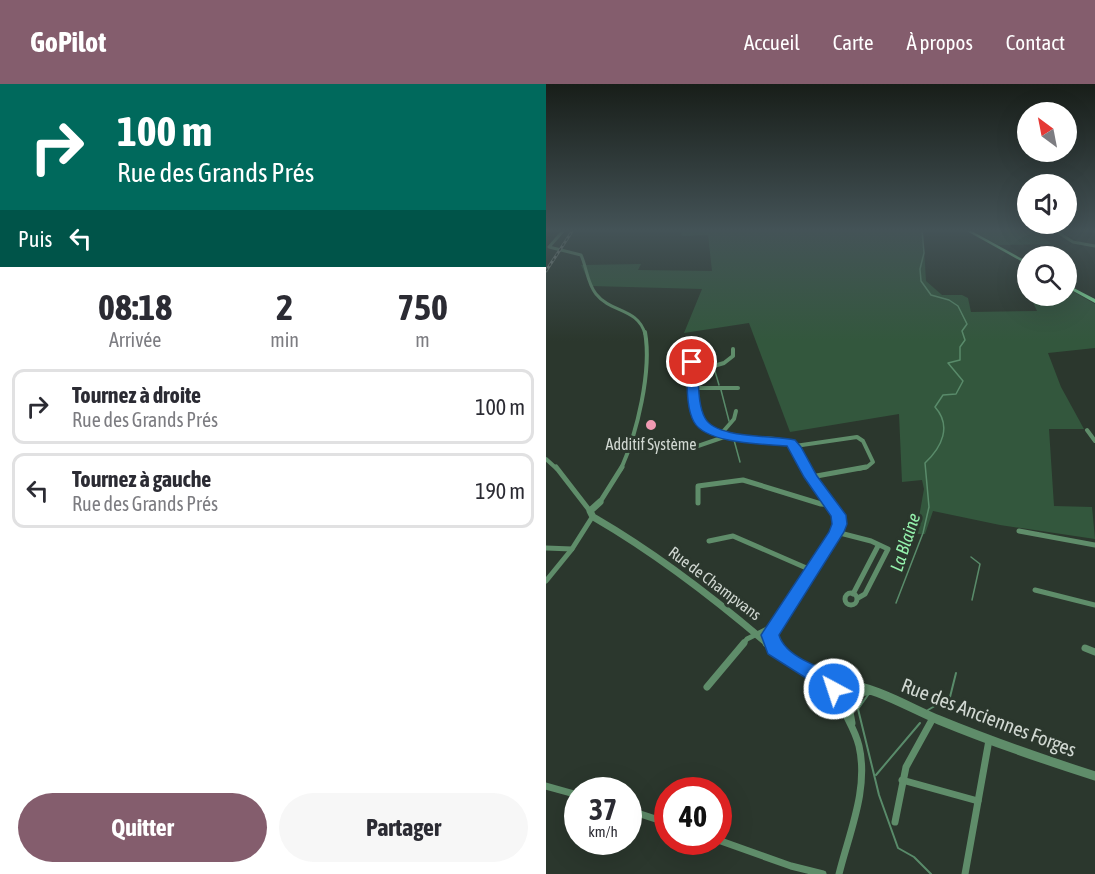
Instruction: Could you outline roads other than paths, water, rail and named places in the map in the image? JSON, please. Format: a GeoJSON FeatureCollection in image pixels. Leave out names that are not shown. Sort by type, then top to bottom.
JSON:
{"type":"FeatureCollection","features":[{"type":"Feature","properties":{"kind":"main road"},"geometry":{"type":"LineString","coordinates":[[1077,291],[1095,301]]}},
{"type":"Feature","properties":{"kind":"street"},"geometry":{"type":"LineString","coordinates":[[546,581],[572,549],[619,472],[637,426],[643,398],[647,339],[639,320],[598,297],[584,267]]}},
{"type":"Feature","properties":{"kind":"street"},"geometry":{"type":"LineString","coordinates":[[704,342],[696,344],[692,350],[693,372],[698,419],[709,429],[727,436],[793,445],[857,437],[863,441],[873,462],[869,466],[811,477]]}},
{"type":"Feature","properties":{"kind":"street"},"geometry":{"type":"LineString","coordinates":[[693,372],[724,363],[733,356],[733,350]]}},
{"type":"Feature","properties":{"kind":"street"},"geometry":{"type":"LineString","coordinates":[[695,388],[738,388]]}},
{"type":"Feature","properties":{"kind":"street"},"geometry":{"type":"LineString","coordinates":[[721,434],[734,419],[736,411]]}},
{"type":"Feature","properties":{"kind":"street"},"geometry":{"type":"LineString","coordinates":[[1087,430],[1095,441]]}},
{"type":"Feature","properties":{"kind":"street"},"geometry":{"type":"LineString","coordinates":[[695,447],[727,436]]}},
{"type":"Feature","properties":{"kind":"street"},"geometry":{"type":"LineString","coordinates":[[707,687],[747,639],[763,636],[775,626],[836,532],[840,519],[811,477],[793,445]]}},
{"type":"Feature","properties":{"kind":"street","name":"Rue de Champvans"},"geometry":{"type":"LineString","coordinates":[[546,459],[559,470],[592,515],[631,539],[714,598],[763,636],[774,649],[815,675],[836,693]]}},
{"type":"Feature","properties":{"kind":"street"},"geometry":{"type":"LineString","coordinates":[[698,503],[698,486],[740,479],[832,506]]}},
{"type":"Feature","properties":{"kind":"street"},"geometry":{"type":"LineString","coordinates":[[585,526],[599,502]]}},
{"type":"Feature","properties":{"kind":"street"},"geometry":{"type":"LineString","coordinates":[[1020,531],[1095,545]]}},
{"type":"Feature","properties":{"kind":"street"},"geometry":{"type":"LineString","coordinates":[[836,532],[871,541],[888,549],[866,594],[855,596],[878,546]]}},
{"type":"Feature","properties":{"kind":"street"},"geometry":{"type":"LineString","coordinates":[[709,540],[733,536],[811,570]]}},
{"type":"Feature","properties":{"kind":"street"},"geometry":{"type":"LineString","coordinates":[[546,548],[572,549]]}},
{"type":"Feature","properties":{"kind":"street"},"geometry":{"type":"LineString","coordinates":[[1035,590],[1095,605]]}},
{"type":"Feature","properties":{"kind":"street"},"geometry":{"type":"LineString","coordinates":[[763,636],[775,626]]}},
{"type":"Feature","properties":{"kind":"street"},"geometry":{"type":"LineString","coordinates":[[1085,648],[1095,652]]}},
{"type":"Feature","properties":{"kind":"street","name":"Rue de Champvans"},"geometry":{"type":"LineString","coordinates":[[815,675],[844,683]]}},
{"type":"Feature","properties":{"kind":"street"},"geometry":{"type":"LineString","coordinates":[[839,874],[860,789],[861,755],[852,726],[836,693],[835,686],[844,683],[850,687],[848,694],[852,726]]}},
{"type":"Feature","properties":{"kind":"street","name":"Rue des Anciennes Forges"},"geometry":{"type":"LineString","coordinates":[[844,683],[861,685],[933,718],[989,740],[1095,776]]}},
{"type":"Feature","properties":{"kind":"street"},"geometry":{"type":"LineString","coordinates":[[836,693],[848,694],[861,690],[872,690]]}},
{"type":"Feature","properties":{"kind":"street"},"geometry":{"type":"LineString","coordinates":[[895,822],[902,780],[912,751],[933,718]]}},
{"type":"Feature","properties":{"kind":"street"},"geometry":{"type":"LineString","coordinates":[[965,874],[989,740]]}},
{"type":"Feature","properties":{"kind":"street"},"geometry":{"type":"LineString","coordinates":[[902,780],[978,801]]}},
{"type":"Feature","properties":{"kind":"street"},"geometry":{"type":"LineString","coordinates":[[546,786],[564,791]]}},
{"type":"Feature","properties":{"kind":"street"},"geometry":{"type":"LineString","coordinates":[[732,845],[791,866],[823,874]]}},
{"type":"Feature","properties":{"kind":"waterway","name":"La Blaine"},"geometry":{"type":"LineString","coordinates":[[896,603],[923,533],[929,507],[925,463],[940,443],[944,429],[940,414],[935,407],[943,395],[956,394],[963,381],[948,363],[960,360],[960,347],[965,340],[962,331],[967,324],[958,306],[949,300],[931,295],[921,281],[921,267]]}},
{"type":"Feature","properties":{"kind":"waterway"},"geometry":{"type":"LineString","coordinates":[[711,355],[713,364]]}},
{"type":"Feature","properties":{"kind":"waterway"},"geometry":{"type":"LineString","coordinates":[[714,368],[719,385]]}},
{"type":"Feature","properties":{"kind":"waterway"},"geometry":{"type":"LineString","coordinates":[[721,390],[729,421]]}},
{"type":"Feature","properties":{"kind":"waterway"},"geometry":{"type":"LineString","coordinates":[[734,440],[740,462]]}},
{"type":"Feature","properties":{"kind":"waterway","name":"La Blaine"},"geometry":{"type":"LineString","coordinates":[[971,557],[980,564],[972,600]]}},
{"type":"Feature","properties":{"kind":"waterway","name":"La Blaine"},"geometry":{"type":"LineString","coordinates":[[928,710],[950,697],[956,673]]}},
{"type":"Feature","properties":{"kind":"waterway","name":"La Blaine"},"geometry":{"type":"LineString","coordinates":[[868,695],[858,709],[879,795],[898,848],[914,857],[931,874]]}},
{"type":"Feature","properties":{"kind":"waterway","name":"La Blaine"},"geometry":{"type":"LineString","coordinates":[[876,775],[920,723]]}},
{"type":"Feature","properties":{"kind":"railway"},"geometry":{"type":"LineString","coordinates":[[546,271],[549,267]]}},
{"type":"Feature","properties":{"kind":"place","name":"Additif Système"},"geometry":{"type":"Point","coordinates":[651,425]}}]}
